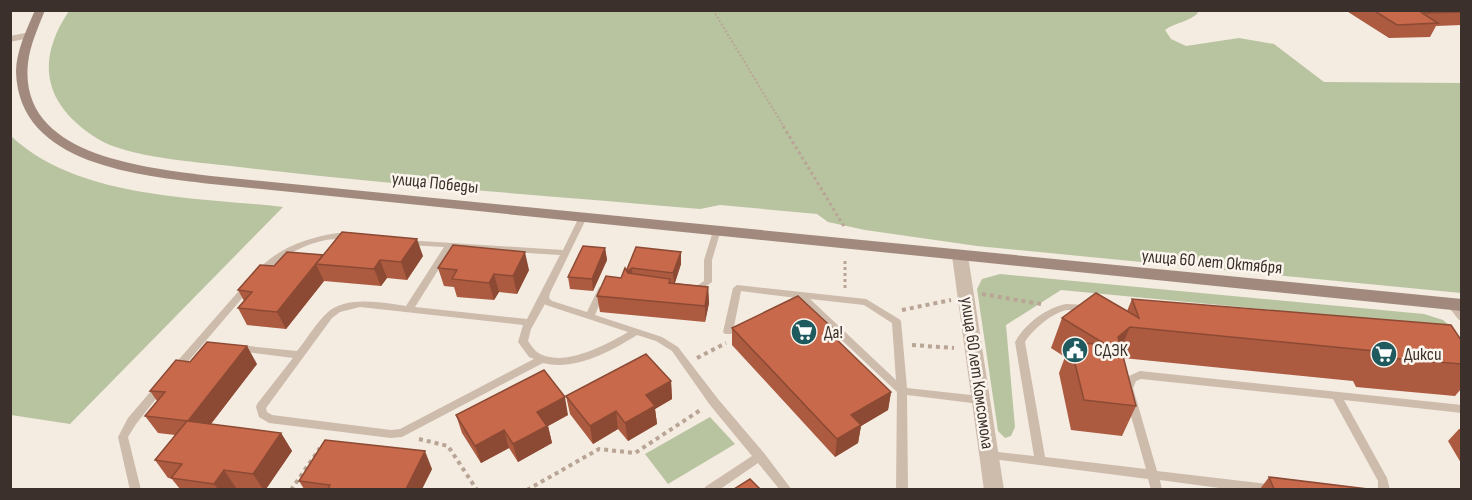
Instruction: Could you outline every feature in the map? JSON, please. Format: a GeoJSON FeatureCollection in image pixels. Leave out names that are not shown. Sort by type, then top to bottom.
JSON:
{"type":"FeatureCollection","features":[{"type":"Feature","properties":{"kind":"street","name":"улица Победы"},"geometry":{"type":"LineString","coordinates":[[40,10],[30,35],[22,74],[27,108],[46,130],[75,150],[95,159],[145,171],[211,180],[960,256]]}},
{"type":"Feature","properties":{"kind":"street"},"geometry":{"type":"LineString","coordinates":[[10,39],[30,35]]}},
{"type":"Feature","properties":{"kind":"street","name":"улица 60 лет Октября"},"geometry":{"type":"LineString","coordinates":[[960,256],[1456,305]]}},
{"type":"Feature","properties":{"kind":"street","name":"улица 60 лет Комсомола"},"geometry":{"type":"LineString","coordinates":[[960,256],[987,454],[994,489]]}},
{"type":"Feature","properties":{"kind":"lane"},"geometry":{"type":"LineString","coordinates":[[583,217],[530,323],[523,342],[528,351],[542,359],[574,362],[638,331]]}},
{"type":"Feature","properties":{"kind":"lane"},"geometry":{"type":"LineString","coordinates":[[686,290],[696,290],[708,282],[708,260],[717,230]]}},
{"type":"Feature","properties":{"kind":"lane"},"geometry":{"type":"LineString","coordinates":[[136,489],[124,445],[126,430],[199,343],[275,259],[327,237],[342,235],[366,237]]}},
{"type":"Feature","properties":{"kind":"lane"},"geometry":{"type":"LineString","coordinates":[[401,241],[566,253]]}},
{"type":"Feature","properties":{"kind":"lane"},"geometry":{"type":"LineString","coordinates":[[408,310],[449,246]]}},
{"type":"Feature","properties":{"kind":"lane"},"geometry":{"type":"LineString","coordinates":[[589,317],[605,283]]}},
{"type":"Feature","properties":{"kind":"lane"},"geometry":{"type":"LineString","coordinates":[[728,332],[737,288],[866,302],[896,321],[902,391],[902,489]]}},
{"type":"Feature","properties":{"kind":"lane"},"geometry":{"type":"LineString","coordinates":[[546,293],[545,298],[555,307],[638,331],[668,343],[787,489]]}},
{"type":"Feature","properties":{"kind":"lane"},"geometry":{"type":"LineString","coordinates":[[800,295],[902,391],[980,400]]}},
{"type":"Feature","properties":{"kind":"lane"},"geometry":{"type":"LineString","coordinates":[[779,306],[800,295]]}},
{"type":"Feature","properties":{"kind":"lane"},"geometry":{"type":"LineString","coordinates":[[530,323],[360,304],[336,310],[261,407],[263,414],[269,418],[391,434],[412,429],[542,359]]}},
{"type":"Feature","properties":{"kind":"lane"},"geometry":{"type":"LineString","coordinates":[[1456,305],[1461,318]]}},
{"type":"Feature","properties":{"kind":"lane"},"geometry":{"type":"LineString","coordinates":[[1040,461],[1020,342],[1023,335],[1059,309],[1072,307],[1096,309]]}},
{"type":"Feature","properties":{"kind":"lane"},"geometry":{"type":"LineString","coordinates":[[728,332],[738,327]]}},
{"type":"Feature","properties":{"kind":"lane"},"geometry":{"type":"LineString","coordinates":[[199,343],[210,344]]}},
{"type":"Feature","properties":{"kind":"lane"},"geometry":{"type":"LineString","coordinates":[[232,347],[300,355]]}},
{"type":"Feature","properties":{"kind":"lane"},"geometry":{"type":"LineString","coordinates":[[1157,489],[1128,388],[1132,379],[1140,375],[1461,409]]}},
{"type":"Feature","properties":{"kind":"lane"},"geometry":{"type":"LineString","coordinates":[[1336,395],[1383,481],[1384,489]]}},
{"type":"Feature","properties":{"kind":"lane"},"geometry":{"type":"LineString","coordinates":[[987,454],[1153,474],[1204,485],[1277,489]]}},
{"type":"Feature","properties":{"kind":"lane"},"geometry":{"type":"LineString","coordinates":[[709,489],[760,456]]}},
{"type":"Feature","properties":{"kind":"path"},"geometry":{"type":"LineString","coordinates":[[713,10],[845,228]]}},
{"type":"Feature","properties":{"kind":"path"},"geometry":{"type":"LineString","coordinates":[[844,300],[845,261]]}},
{"type":"Feature","properties":{"kind":"path"},"geometry":{"type":"LineString","coordinates":[[977,293],[1035,302],[1059,309]]}},
{"type":"Feature","properties":{"kind":"path"},"geometry":{"type":"LineString","coordinates":[[885,314],[952,299]]}},
{"type":"Feature","properties":{"kind":"path"},"geometry":{"type":"LineString","coordinates":[[686,363],[726,342],[728,332]]}},
{"type":"Feature","properties":{"kind":"path"},"geometry":{"type":"LineString","coordinates":[[898,344],[954,348]]}},
{"type":"Feature","properties":{"kind":"path"},"geometry":{"type":"LineString","coordinates":[[527,489],[599,449],[635,453],[714,402]]}},
{"type":"Feature","properties":{"kind":"path"},"geometry":{"type":"LineString","coordinates":[[291,489],[335,427]]}},
{"type":"Feature","properties":{"kind":"path"},"geometry":{"type":"LineString","coordinates":[[391,434],[448,446],[477,489]]}},
{"type":"Feature","properties":{"kind":"green space"},"geometry":{"type":"Polygon","coordinates":[[[69,11],[1197,11],[1198,13],[1191,18],[1165,30],[1171,39],[1186,46],[1239,38],[1274,44],[1324,82],[1461,83],[1461,293],[977,246],[865,230],[828,222],[817,214],[720,205],[700,209],[407,184],[162,158],[126,150],[98,139],[80,126],[56,98],[50,82],[51,48],[69,11]]]}},
{"type":"Feature","properties":{"kind":"green space"},"geometry":{"type":"Polygon","coordinates":[[[11,136],[38,157],[69,172],[103,184],[176,197],[283,207],[70,424],[11,415],[11,136]]]}},
{"type":"Feature","properties":{"kind":"green space"},"geometry":{"type":"Polygon","coordinates":[[[1000,274],[1424,314],[1443,320],[1449,325],[1439,326],[1061,290],[1006,325],[1015,427],[1011,436],[1005,438],[998,431],[977,289],[982,279],[1000,274]]]}},
{"type":"Feature","properties":{"kind":"green space"},"geometry":{"type":"Polygon","coordinates":[[[710,417],[735,444],[668,484],[645,454],[710,417]]]}},
{"type":"Feature","properties":{"kind":"building"},"geometry":{"type":"Polygon","coordinates":[[[1373,10],[1461,10],[1461,12],[1422,13],[1438,23],[1397,25],[1373,10]]]}},
{"type":"Feature","properties":{"kind":"building"},"geometry":{"type":"Polygon","coordinates":[[[342,232],[417,239],[401,262],[380,260],[374,269],[316,264],[342,232]]]}},
{"type":"Feature","properties":{"kind":"building"},"geometry":{"type":"Polygon","coordinates":[[[453,245],[525,252],[513,276],[494,274],[489,283],[452,279],[457,270],[438,268],[453,245]]]}},
{"type":"Feature","properties":{"kind":"building"},"geometry":{"type":"Polygon","coordinates":[[[583,246],[605,248],[592,279],[568,277],[583,246]]]}},
{"type":"Feature","properties":{"kind":"building"},"geometry":{"type":"Polygon","coordinates":[[[636,247],[681,252],[673,273],[632,268],[626,272],[636,247]]]}},
{"type":"Feature","properties":{"kind":"building"},"geometry":{"type":"Polygon","coordinates":[[[287,252],[323,255],[277,312],[238,308],[252,292],[238,290],[260,265],[274,266],[287,252]]]}},
{"type":"Feature","properties":{"kind":"building"},"geometry":{"type":"Polygon","coordinates":[[[625,268],[628,273],[670,279],[669,283],[708,287],[705,306],[597,296],[606,276],[621,278],[625,268]]]}},
{"type":"Feature","properties":{"kind":"building"},"geometry":{"type":"Polygon","coordinates":[[[1096,293],[1139,318],[1132,299],[1451,325],[1461,340],[1461,364],[1378,357],[1375,351],[1130,327],[1118,337],[1136,406],[1084,400],[1070,343],[1105,344],[1062,318],[1096,293]]]}},
{"type":"Feature","properties":{"kind":"building"},"geometry":{"type":"Polygon","coordinates":[[[798,296],[839,334],[834,337],[891,392],[851,415],[861,425],[837,439],[732,328],[798,296]]]}},
{"type":"Feature","properties":{"kind":"building"},"geometry":{"type":"Polygon","coordinates":[[[207,342],[247,346],[188,421],[145,416],[165,392],[150,391],[176,360],[190,362],[207,342]]]}},
{"type":"Feature","properties":{"kind":"building"},"geometry":{"type":"Polygon","coordinates":[[[646,354],[671,381],[646,395],[655,406],[625,423],[616,411],[590,426],[566,396],[646,354]]]}},
{"type":"Feature","properties":{"kind":"building"},"geometry":{"type":"Polygon","coordinates":[[[544,370],[565,397],[537,412],[547,426],[513,444],[504,430],[475,446],[456,415],[544,370]]]}},
{"type":"Feature","properties":{"kind":"building"},"geometry":{"type":"Polygon","coordinates":[[[187,421],[281,433],[253,474],[224,470],[214,484],[171,478],[182,464],[155,460],[187,421]]]}},
{"type":"Feature","properties":{"kind":"building"},"geometry":{"type":"Polygon","coordinates":[[[325,440],[425,451],[406,489],[328,489],[330,485],[299,481],[325,440]]]}},
{"type":"Feature","properties":{"kind":"building"},"geometry":{"type":"Polygon","coordinates":[[[1269,477],[1368,489],[1274,489],[1269,477]]]}},
{"type":"Feature","properties":{"kind":"building"},"geometry":{"type":"Polygon","coordinates":[[[750,479],[760,489],[734,489],[750,479]]]}},
{"type":"Feature","properties":{"kind":"place","name":"Да!"},"geometry":{"type":"Point","coordinates":[804,332]}},
{"type":"Feature","properties":{"kind":"place","name":"СДЭК"},"geometry":{"type":"Point","coordinates":[1075,350]}},
{"type":"Feature","properties":{"kind":"place","name":"Дикси"},"geometry":{"type":"Point","coordinates":[1384,354]}}]}
